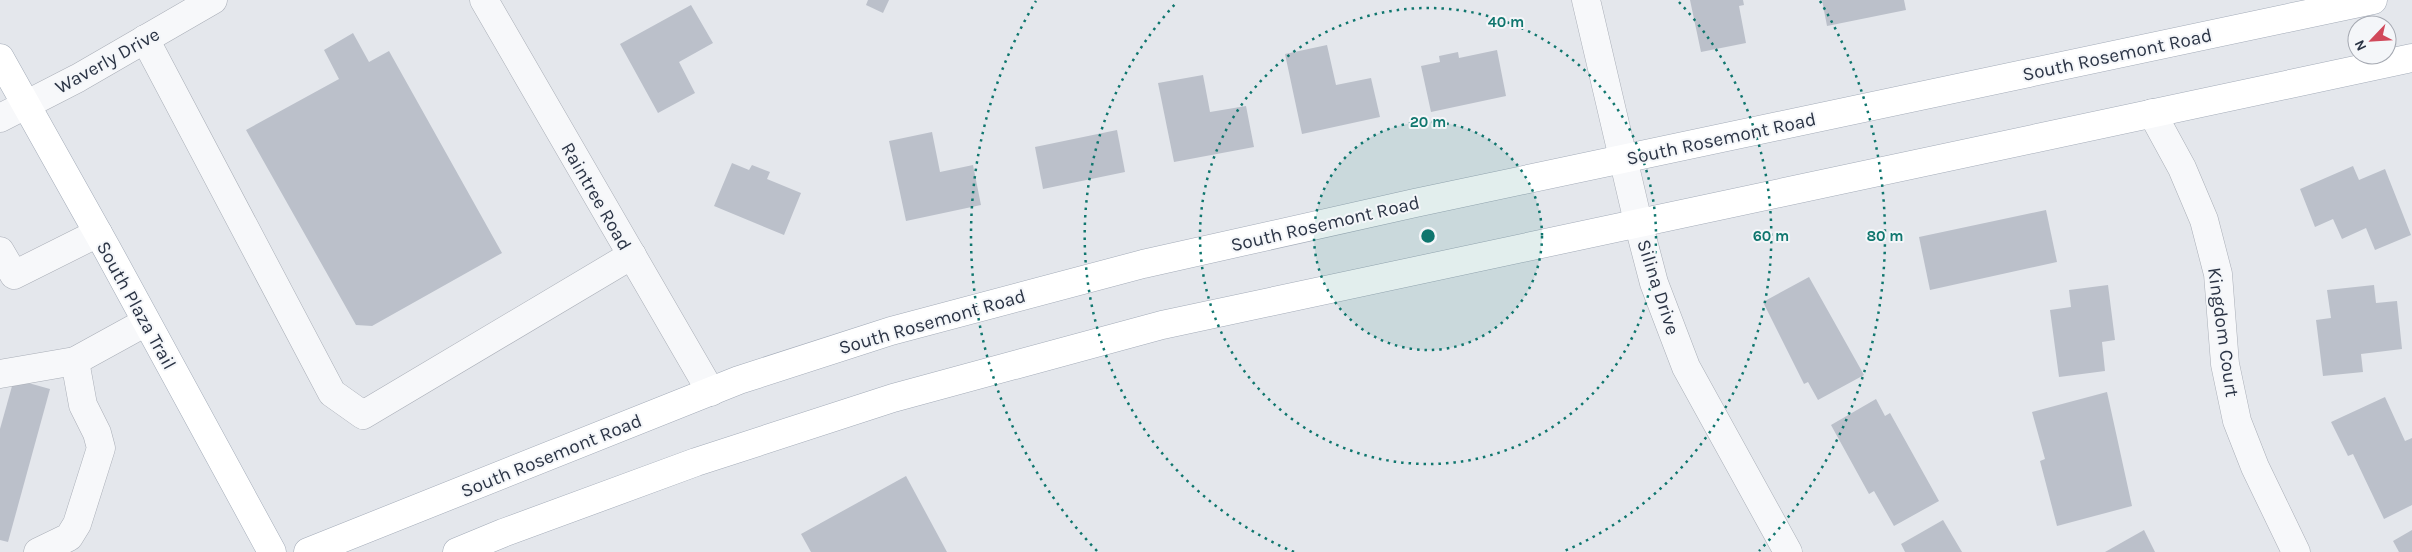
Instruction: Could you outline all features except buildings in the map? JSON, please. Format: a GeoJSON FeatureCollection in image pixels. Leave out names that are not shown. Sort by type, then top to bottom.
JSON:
{"type":"FeatureCollection","features":[{"type":"Feature","properties":{"kind":"main road","name":"South Rosemont Road"},"geometry":{"type":"LineString","coordinates":[[308,552],[739,380],[891,331],[1143,264],[1623,159],[2372,0]]}},
{"type":"Feature","properties":{"kind":"main road","name":"South Plaza Trail"},"geometry":{"type":"LineString","coordinates":[[0,58],[272,552]]}},
{"type":"Feature","properties":{"kind":"main road"},"geometry":{"type":"LineString","coordinates":[[457,552],[503,533],[696,462],[893,398],[1162,325],[2412,58]]}},
{"type":"Feature","properties":{"kind":"street","name":"Waverly Drive"},"geometry":{"type":"LineString","coordinates":[[0,118],[213,0]]}},
{"type":"Feature","properties":{"kind":"street","name":"Raintree Road"},"geometry":{"type":"LineString","coordinates":[[484,0],[711,392]]}},
{"type":"Feature","properties":{"kind":"street","name":"Silina Drive"},"geometry":{"type":"LineString","coordinates":[[1586,0],[1654,283],[1686,367],[1788,552]]}},
{"type":"Feature","properties":{"kind":"street"},"geometry":{"type":"LineString","coordinates":[[145,39],[332,393],[363,415],[632,255]]}},
{"type":"Feature","properties":{"kind":"street","name":"Kingdom Court"},"geometry":{"type":"LineString","coordinates":[[2152,113],[2182,168],[2204,220],[2218,274],[2225,364],[2237,421],[2255,467],[2296,552]]}},
{"type":"Feature","properties":{"kind":"street"},"geometry":{"type":"LineString","coordinates":[[0,251],[14,275],[98,233]]}},
{"type":"Feature","properties":{"kind":"street"},"geometry":{"type":"LineString","coordinates":[[0,374],[75,361],[146,322]]}},
{"type":"Feature","properties":{"kind":"street"},"geometry":{"type":"LineString","coordinates":[[38,552],[69,537],[77,524],[101,448],[97,433],[83,405],[75,361]]}}]}
